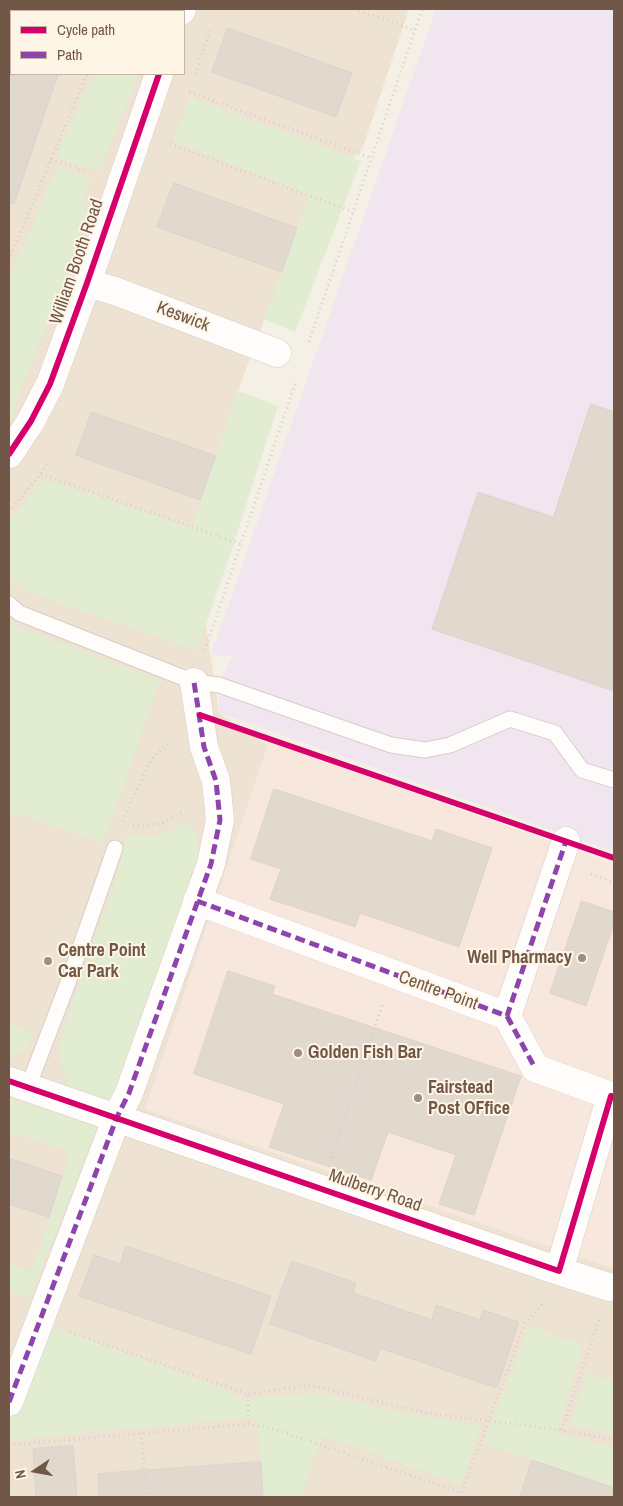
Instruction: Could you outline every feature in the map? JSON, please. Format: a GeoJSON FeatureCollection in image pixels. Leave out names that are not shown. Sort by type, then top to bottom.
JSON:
{"type":"FeatureCollection","features":[{"type":"Feature","properties":{"kind":"street","name":"William Booth Road"},"geometry":{"type":"LineString","coordinates":[[9,454],[31,421],[50,384],[159,75]]}},
{"type":"Feature","properties":{"kind":"street","name":"Keswick"},"geometry":{"type":"LineString","coordinates":[[87,283],[115,290],[277,353]]}},
{"type":"Feature","properties":{"kind":"street"},"geometry":{"type":"LineString","coordinates":[[9,1402],[117,1117],[129,1093],[211,864],[220,820],[216,781],[204,747],[198,671]]}},
{"type":"Feature","properties":{"kind":"street"},"geometry":{"type":"LineString","coordinates":[[564,1273],[613,1097],[535,1068],[507,1016],[566,841]]}},
{"type":"Feature","properties":{"kind":"street","name":"Centre Point"},"geometry":{"type":"LineString","coordinates":[[197,901],[507,1016]]}},
{"type":"Feature","properties":{"kind":"street","name":"Mulberry Road"},"geometry":{"type":"LineString","coordinates":[[19,1084],[609,1287]]}},
{"type":"Feature","properties":{"kind":"lane"},"geometry":{"type":"LineString","coordinates":[[9,604],[19,613],[198,671],[219,685],[391,745],[425,750],[450,745],[510,719],[555,733],[582,770],[614,780]]}},
{"type":"Feature","properties":{"kind":"lane"},"geometry":{"type":"LineString","coordinates":[[19,1084],[66,988],[115,848]]}},
{"type":"Feature","properties":{"kind":"path"},"geometry":{"type":"LineString","coordinates":[[354,9],[414,30]]}},
{"type":"Feature","properties":{"kind":"path"},"geometry":{"type":"LineString","coordinates":[[309,344],[422,9]]}},
{"type":"Feature","properties":{"kind":"path"},"geometry":{"type":"LineString","coordinates":[[9,260],[87,75]]}},
{"type":"Feature","properties":{"kind":"path"},"geometry":{"type":"LineString","coordinates":[[188,92],[371,158]]}},
{"type":"Feature","properties":{"kind":"path"},"geometry":{"type":"LineString","coordinates":[[169,144],[353,212]]}},
{"type":"Feature","properties":{"kind":"path"},"geometry":{"type":"LineString","coordinates":[[51,159],[120,183]]}},
{"type":"Feature","properties":{"kind":"path"},"geometry":{"type":"LineString","coordinates":[[198,671],[299,372]]}},
{"type":"Feature","properties":{"kind":"path"},"geometry":{"type":"LineString","coordinates":[[42,474],[241,544]]}},
{"type":"Feature","properties":{"kind":"path"},"geometry":{"type":"LineString","coordinates":[[200,715],[152,758],[120,825],[142,827],[161,824],[170,820],[194,803],[216,781]]}},
{"type":"Feature","properties":{"kind":"path"},"geometry":{"type":"LineString","coordinates":[[321,1188],[391,973]]}},
{"type":"Feature","properties":{"kind":"path"},"geometry":{"type":"LineString","coordinates":[[460,1497],[525,1323],[564,1273]]}},
{"type":"Feature","properties":{"kind":"path"},"geometry":{"type":"LineString","coordinates":[[562,1430],[609,1287]]}},
{"type":"Feature","properties":{"kind":"path"},"geometry":{"type":"LineString","coordinates":[[39,1322],[248,1394],[309,1385],[427,1414],[562,1430],[614,1440]]}},
{"type":"Feature","properties":{"kind":"path"},"geometry":{"type":"LineString","coordinates":[[248,1394],[249,1424]]}},
{"type":"Feature","properties":{"kind":"path"},"geometry":{"type":"LineString","coordinates":[[9,1445],[249,1424],[276,1430],[462,1493]]}},
{"type":"Feature","properties":{"kind":"path"},"geometry":{"type":"LineString","coordinates":[[141,1433],[146,1497]]}},
{"type":"Feature","properties":{"kind":"shaded area"},"geometry":{"type":"Polygon","coordinates":[[[9,9],[409,9],[362,150],[310,195],[238,391],[192,529],[219,713],[282,754],[614,892],[614,1497],[9,1497],[9,9]]]}},
{"type":"Feature","properties":{"kind":"shaded area"},"geometry":{"type":"Polygon","coordinates":[[[436,9],[614,9],[614,852],[219,713],[219,685],[232,656],[211,655],[436,9]]]}},
{"type":"Feature","properties":{"kind":"shaded area"},"geometry":{"type":"Polygon","coordinates":[[[269,741],[614,864],[614,1269],[145,1109],[269,741]]]}},
{"type":"Feature","properties":{"kind":"green space"},"geometry":{"type":"Polygon","coordinates":[[[119,9],[163,9],[162,10],[119,9]]]}},
{"type":"Feature","properties":{"kind":"green space"},"geometry":{"type":"Polygon","coordinates":[[[93,75],[139,75],[99,172],[56,158],[93,75]]]}},
{"type":"Feature","properties":{"kind":"green space"},"geometry":{"type":"Polygon","coordinates":[[[190,97],[361,161],[295,332],[264,319],[310,195],[173,141],[190,97]]]}},
{"type":"Feature","properties":{"kind":"green space"},"geometry":{"type":"Polygon","coordinates":[[[58,164],[91,178],[84,202],[92,207],[9,421],[9,280],[58,164]]]}},
{"type":"Feature","properties":{"kind":"green space"},"geometry":{"type":"Polygon","coordinates":[[[238,391],[278,406],[197,651],[37,595],[20,586],[9,575],[9,521],[45,479],[192,528],[238,391]]]}},
{"type":"Feature","properties":{"kind":"green space"},"geometry":{"type":"Polygon","coordinates":[[[9,623],[160,681],[103,843],[9,811],[9,623]]]}},
{"type":"Feature","properties":{"kind":"green space"},"geometry":{"type":"Polygon","coordinates":[[[187,821],[195,831],[200,859],[114,1101],[69,1086],[60,1061],[59,1041],[116,879],[124,851],[125,834],[158,835],[172,830],[187,821]]]}},
{"type":"Feature","properties":{"kind":"green space"},"geometry":{"type":"Polygon","coordinates":[[[9,1025],[35,1033],[22,1052],[9,1056],[9,1025]]]}},
{"type":"Feature","properties":{"kind":"green space"},"geometry":{"type":"Polygon","coordinates":[[[9,1098],[97,1127],[30,1299],[9,1290],[9,1264],[32,1272],[70,1152],[9,1131],[9,1098]]]}},
{"type":"Feature","properties":{"kind":"green space"},"geometry":{"type":"Polygon","coordinates":[[[50,1326],[232,1392],[240,1399],[320,1393],[396,1412],[482,1425],[461,1484],[322,1436],[301,1497],[263,1497],[257,1417],[9,1440],[9,1425],[50,1326]]]}},
{"type":"Feature","properties":{"kind":"green space"},"geometry":{"type":"Polygon","coordinates":[[[529,1326],[583,1345],[556,1434],[614,1447],[614,1487],[483,1443],[529,1326]]]}},
{"type":"Feature","properties":{"kind":"green space"},"geometry":{"type":"Polygon","coordinates":[[[586,1372],[614,1382],[614,1434],[570,1424],[586,1372]]]}},
{"type":"Feature","properties":{"kind":"building"},"geometry":{"type":"Polygon","coordinates":[[[228,28],[352,73],[336,117],[212,72],[228,28]]]}},
{"type":"Feature","properties":{"kind":"building"},"geometry":{"type":"Polygon","coordinates":[[[9,74],[58,75],[14,204],[9,203],[9,74]]]}},
{"type":"Feature","properties":{"kind":"building"},"geometry":{"type":"Polygon","coordinates":[[[174,183],[297,228],[282,272],[157,227],[174,183]]]}},
{"type":"Feature","properties":{"kind":"building"},"geometry":{"type":"Polygon","coordinates":[[[591,404],[614,412],[614,691],[432,629],[478,492],[553,517],[591,404]]]}},
{"type":"Feature","properties":{"kind":"building"},"geometry":{"type":"Polygon","coordinates":[[[92,412],[216,456],[200,500],[76,455],[92,412]]]}},
{"type":"Feature","properties":{"kind":"building"},"geometry":{"type":"Polygon","coordinates":[[[274,789],[432,841],[436,829],[492,848],[459,947],[360,913],[355,927],[270,899],[281,869],[251,859],[274,789]]]}},
{"type":"Feature","properties":{"kind":"building","name":"Well Pharmacy"},"geometry":{"type":"Polygon","coordinates":[[[582,901],[614,912],[614,923],[586,1006],[550,993],[582,901]]]}},
{"type":"Feature","properties":{"kind":"building"},"geometry":{"type":"Polygon","coordinates":[[[228,971],[275,986],[272,994],[521,1076],[474,1215],[439,1204],[456,1155],[388,1132],[371,1180],[269,1147],[284,1104],[194,1074],[228,971]]]}},
{"type":"Feature","properties":{"kind":"building"},"geometry":{"type":"Polygon","coordinates":[[[9,1158],[62,1176],[49,1217],[9,1204],[9,1158]]]}},
{"type":"Feature","properties":{"kind":"building"},"geometry":{"type":"Polygon","coordinates":[[[126,1246],[271,1296],[251,1354],[79,1296],[94,1255],[120,1264],[126,1246]]]}},
{"type":"Feature","properties":{"kind":"building"},"geometry":{"type":"Polygon","coordinates":[[[292,1261],[356,1283],[353,1293],[432,1320],[436,1305],[480,1320],[483,1310],[519,1322],[497,1388],[380,1348],[376,1361],[270,1324],[292,1261]]]}},
{"type":"Feature","properties":{"kind":"building"},"geometry":{"type":"Polygon","coordinates":[[[73,1446],[77,1497],[36,1497],[33,1449],[73,1446]]]}},
{"type":"Feature","properties":{"kind":"building"},"geometry":{"type":"Polygon","coordinates":[[[532,1460],[614,1488],[614,1497],[520,1497],[532,1460]]]}},
{"type":"Feature","properties":{"kind":"building"},"geometry":{"type":"Polygon","coordinates":[[[261,1462],[263,1497],[99,1497],[98,1474],[261,1462]]]}},
{"type":"Feature","properties":{"kind":"marked path"},"geometry":{"type":"LineString","coordinates":[[9,1402],[117,1117],[129,1093],[211,864],[220,820],[216,781],[204,747],[194,682]]}},
{"type":"Feature","properties":{"kind":"marked path"},"geometry":{"type":"LineString","coordinates":[[197,901],[507,1016],[566,841]]}},
{"type":"Feature","properties":{"kind":"marked path"},"geometry":{"type":"LineString","coordinates":[[507,1016],[535,1068]]}},
{"type":"Feature","properties":{"kind":"cycle path"},"geometry":{"type":"LineString","coordinates":[[9,454],[31,421],[50,384],[159,75]]}},
{"type":"Feature","properties":{"kind":"cycle path"},"geometry":{"type":"LineString","coordinates":[[200,715],[614,858]]}},
{"type":"Feature","properties":{"kind":"cycle path"},"geometry":{"type":"LineString","coordinates":[[9,1081],[559,1271],[611,1096]]}},
{"type":"Feature","properties":{"kind":"place","name":"Well Pharmacy"},"geometry":{"type":"Point","coordinates":[582,958]}},
{"type":"Feature","properties":{"kind":"place","name":"Centre Point Car Park"},"geometry":{"type":"Point","coordinates":[48,961]}},
{"type":"Feature","properties":{"kind":"place","name":"Golden Fish Bar"},"geometry":{"type":"Point","coordinates":[298,1053]}},
{"type":"Feature","properties":{"kind":"place","name":"Fairstead Post OFfice"},"geometry":{"type":"Point","coordinates":[418,1098]}}]}
